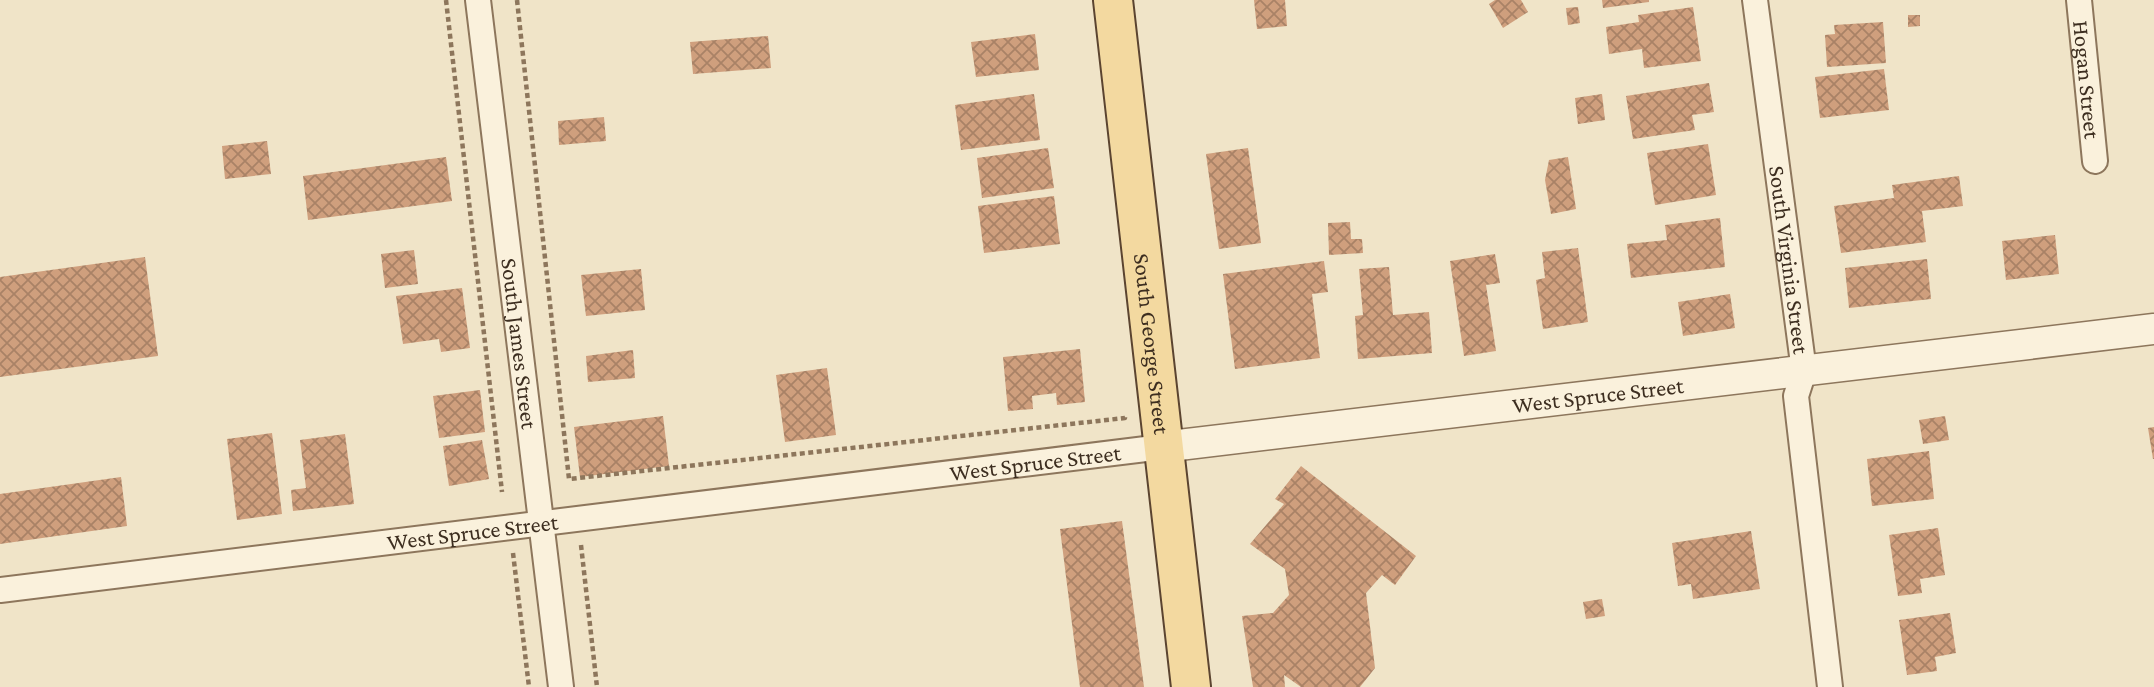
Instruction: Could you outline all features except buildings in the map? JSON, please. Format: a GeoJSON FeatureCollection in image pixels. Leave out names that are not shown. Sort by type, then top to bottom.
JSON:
{"type":"FeatureCollection","features":[{"type":"Feature","properties":{"kind":"main road","name":"South George Street"},"geometry":{"type":"LineString","coordinates":[[1113,0],[1191,687]]}},
{"type":"Feature","properties":{"kind":"street","name":"South James Street"},"geometry":{"type":"LineString","coordinates":[[478,0],[561,687]]}},
{"type":"Feature","properties":{"kind":"street","name":"South Virginia Street"},"geometry":{"type":"LineString","coordinates":[[1755,0],[1804,371],[1796,396],[1830,687]]}},
{"type":"Feature","properties":{"kind":"street","name":"Hogan Street"},"geometry":{"type":"LineString","coordinates":[[2079,0],[2095,161]]}},
{"type":"Feature","properties":{"kind":"street","name":"West Spruce Street"},"geometry":{"type":"LineString","coordinates":[[0,590],[2154,329]]}},
{"type":"Feature","properties":{"kind":"path"},"geometry":{"type":"LineString","coordinates":[[446,0],[502,492]]}},
{"type":"Feature","properties":{"kind":"path"},"geometry":{"type":"LineString","coordinates":[[517,0],[569,479],[1125,418]]}},
{"type":"Feature","properties":{"kind":"path"},"geometry":{"type":"LineString","coordinates":[[580,540],[597,687]]}},
{"type":"Feature","properties":{"kind":"path"},"geometry":{"type":"LineString","coordinates":[[513,553],[529,687]]}}]}
